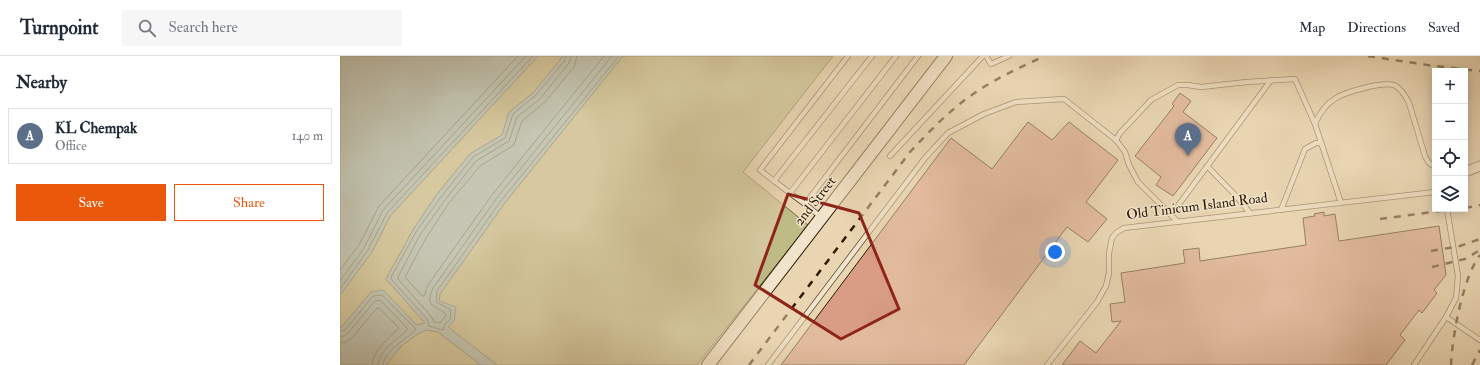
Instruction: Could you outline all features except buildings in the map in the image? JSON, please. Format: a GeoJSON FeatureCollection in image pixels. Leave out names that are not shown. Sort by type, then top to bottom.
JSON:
{"type":"FeatureCollection","features":[{"type":"Feature","properties":{"kind":"street","name":"2nd Street"},"geometry":{"type":"LineString","coordinates":[[708,365],[946,56]]}},
{"type":"Feature","properties":{"kind":"street"},"geometry":{"type":"LineString","coordinates":[[1468,171],[1480,166]]}},
{"type":"Feature","properties":{"kind":"lane"},"geometry":{"type":"LineString","coordinates":[[822,217],[760,170],[848,56]]}},
{"type":"Feature","properties":{"kind":"lane"},"geometry":{"type":"LineString","coordinates":[[774,181],[872,56]]}},
{"type":"Feature","properties":{"kind":"lane"},"geometry":{"type":"LineString","coordinates":[[790,193],[896,56]]}},
{"type":"Feature","properties":{"kind":"lane"},"geometry":{"type":"LineString","coordinates":[[805,204],[918,56]]}},
{"type":"Feature","properties":{"kind":"lane"},"geometry":{"type":"LineString","coordinates":[[890,156],[983,56]]}},
{"type":"Feature","properties":{"kind":"lane"},"geometry":{"type":"LineString","coordinates":[[986,56],[992,64],[1009,56]]}},
{"type":"Feature","properties":{"kind":"lane"},"geometry":{"type":"LineString","coordinates":[[1171,215],[1271,80]]}},
{"type":"Feature","properties":{"kind":"lane"},"geometry":{"type":"LineString","coordinates":[[1116,140],[1120,133],[1151,100],[1178,85],[1201,87],[1271,80],[1295,80],[1315,124],[1341,203]]}},
{"type":"Feature","properties":{"kind":"lane"},"geometry":{"type":"LineString","coordinates":[[1315,124],[1319,114],[1336,98],[1376,84],[1387,83],[1395,85],[1405,95],[1409,103],[1426,156],[1429,163],[1432,165]]}},
{"type":"Feature","properties":{"kind":"lane"},"geometry":{"type":"LineString","coordinates":[[768,365],[925,158],[948,133],[984,114],[1016,102],[1064,99],[1116,140],[1125,152],[1129,165],[1138,182],[1178,222]]}},
{"type":"Feature","properties":{"kind":"lane"},"geometry":{"type":"LineString","coordinates":[[1281,210],[1305,148],[1316,143],[1321,143]]}},
{"type":"Feature","properties":{"kind":"lane"},"geometry":{"type":"LineString","coordinates":[[1207,166],[1237,197],[1250,213]]}},
{"type":"Feature","properties":{"kind":"lane","name":"Old Tinicum Island Road"},"geometry":{"type":"LineString","coordinates":[[1047,365],[1097,302],[1106,286],[1109,273],[1109,252],[1112,238],[1116,233],[1124,228],[1432,192]]}},
{"type":"Feature","properties":{"kind":"lane"},"geometry":{"type":"LineString","coordinates":[[1414,365],[1446,317],[1456,298],[1458,276],[1447,212]]}},
{"type":"Feature","properties":{"kind":"lane"},"geometry":{"type":"LineString","coordinates":[[1446,317],[1480,340]]}},
{"type":"Feature","properties":{"kind":"highlighted area"},"geometry":{"type":"Polygon","coordinates":[[[788,194],[859,213],[899,309],[841,339],[755,285],[788,194]]]}},
{"type":"Feature","properties":{"kind":"shaded area"},"geometry":{"type":"Polygon","coordinates":[[[538,56],[563,56],[533,93],[509,112],[502,135],[470,154],[437,194],[413,230],[386,279],[425,323],[417,325],[371,292],[340,329],[340,295],[372,252],[390,216],[538,56]]]}},
{"type":"Feature","properties":{"kind":"shaded area"},"geometry":{"type":"Polygon","coordinates":[[[623,56],[833,56],[743,172],[808,225],[697,365],[497,365],[447,327],[439,301],[440,294],[504,204],[623,56]]]}},
{"type":"Feature","properties":{"kind":"shaded area"},"geometry":{"type":"Polygon","coordinates":[[[426,330],[438,332],[481,365],[386,365],[403,344],[426,330]]]}},
{"type":"Feature","properties":{"kind":"water"},"geometry":{"type":"Polygon","coordinates":[[[340,56],[538,56],[390,216],[372,252],[340,295],[340,56]]]}},
{"type":"Feature","properties":{"kind":"water"},"geometry":{"type":"Polygon","coordinates":[[[563,56],[623,56],[504,204],[440,294],[439,301],[456,307],[454,321],[448,327],[497,365],[481,365],[438,332],[426,330],[419,333],[400,347],[386,365],[340,365],[340,329],[371,292],[383,290],[417,325],[425,323],[386,279],[413,230],[437,194],[470,154],[502,135],[509,112],[533,93],[563,56]]]}},
{"type":"Feature","properties":{"kind":"railway"},"geometry":{"type":"LineString","coordinates":[[749,365],[910,152],[922,139],[961,103],[981,89],[1045,56]]}},
{"type":"Feature","properties":{"kind":"railway"},"geometry":{"type":"LineString","coordinates":[[1368,56],[1480,71]]}},
{"type":"Feature","properties":{"kind":"railway"},"geometry":{"type":"LineString","coordinates":[[1468,207],[1480,205]]}},
{"type":"Feature","properties":{"kind":"railway"},"geometry":{"type":"LineString","coordinates":[[1380,219],[1432,212]]}},
{"type":"Feature","properties":{"kind":"railway"},"geometry":{"type":"LineString","coordinates":[[1431,251],[1460,246],[1480,239]]}},
{"type":"Feature","properties":{"kind":"railway"},"geometry":{"type":"LineString","coordinates":[[1432,267],[1465,259],[1480,250]]}},
{"type":"Feature","properties":{"kind":"railway"},"geometry":{"type":"LineString","coordinates":[[1451,365],[1456,324],[1464,292],[1468,278],[1480,255]]}},
{"type":"Feature","properties":{"kind":"railway"},"geometry":{"type":"LineString","coordinates":[[1472,365],[1480,350]]}},
{"type":"Feature","properties":{"kind":"place","name":"KL Chempak"},"geometry":{"type":"Point","coordinates":[1188,156]}}]}
